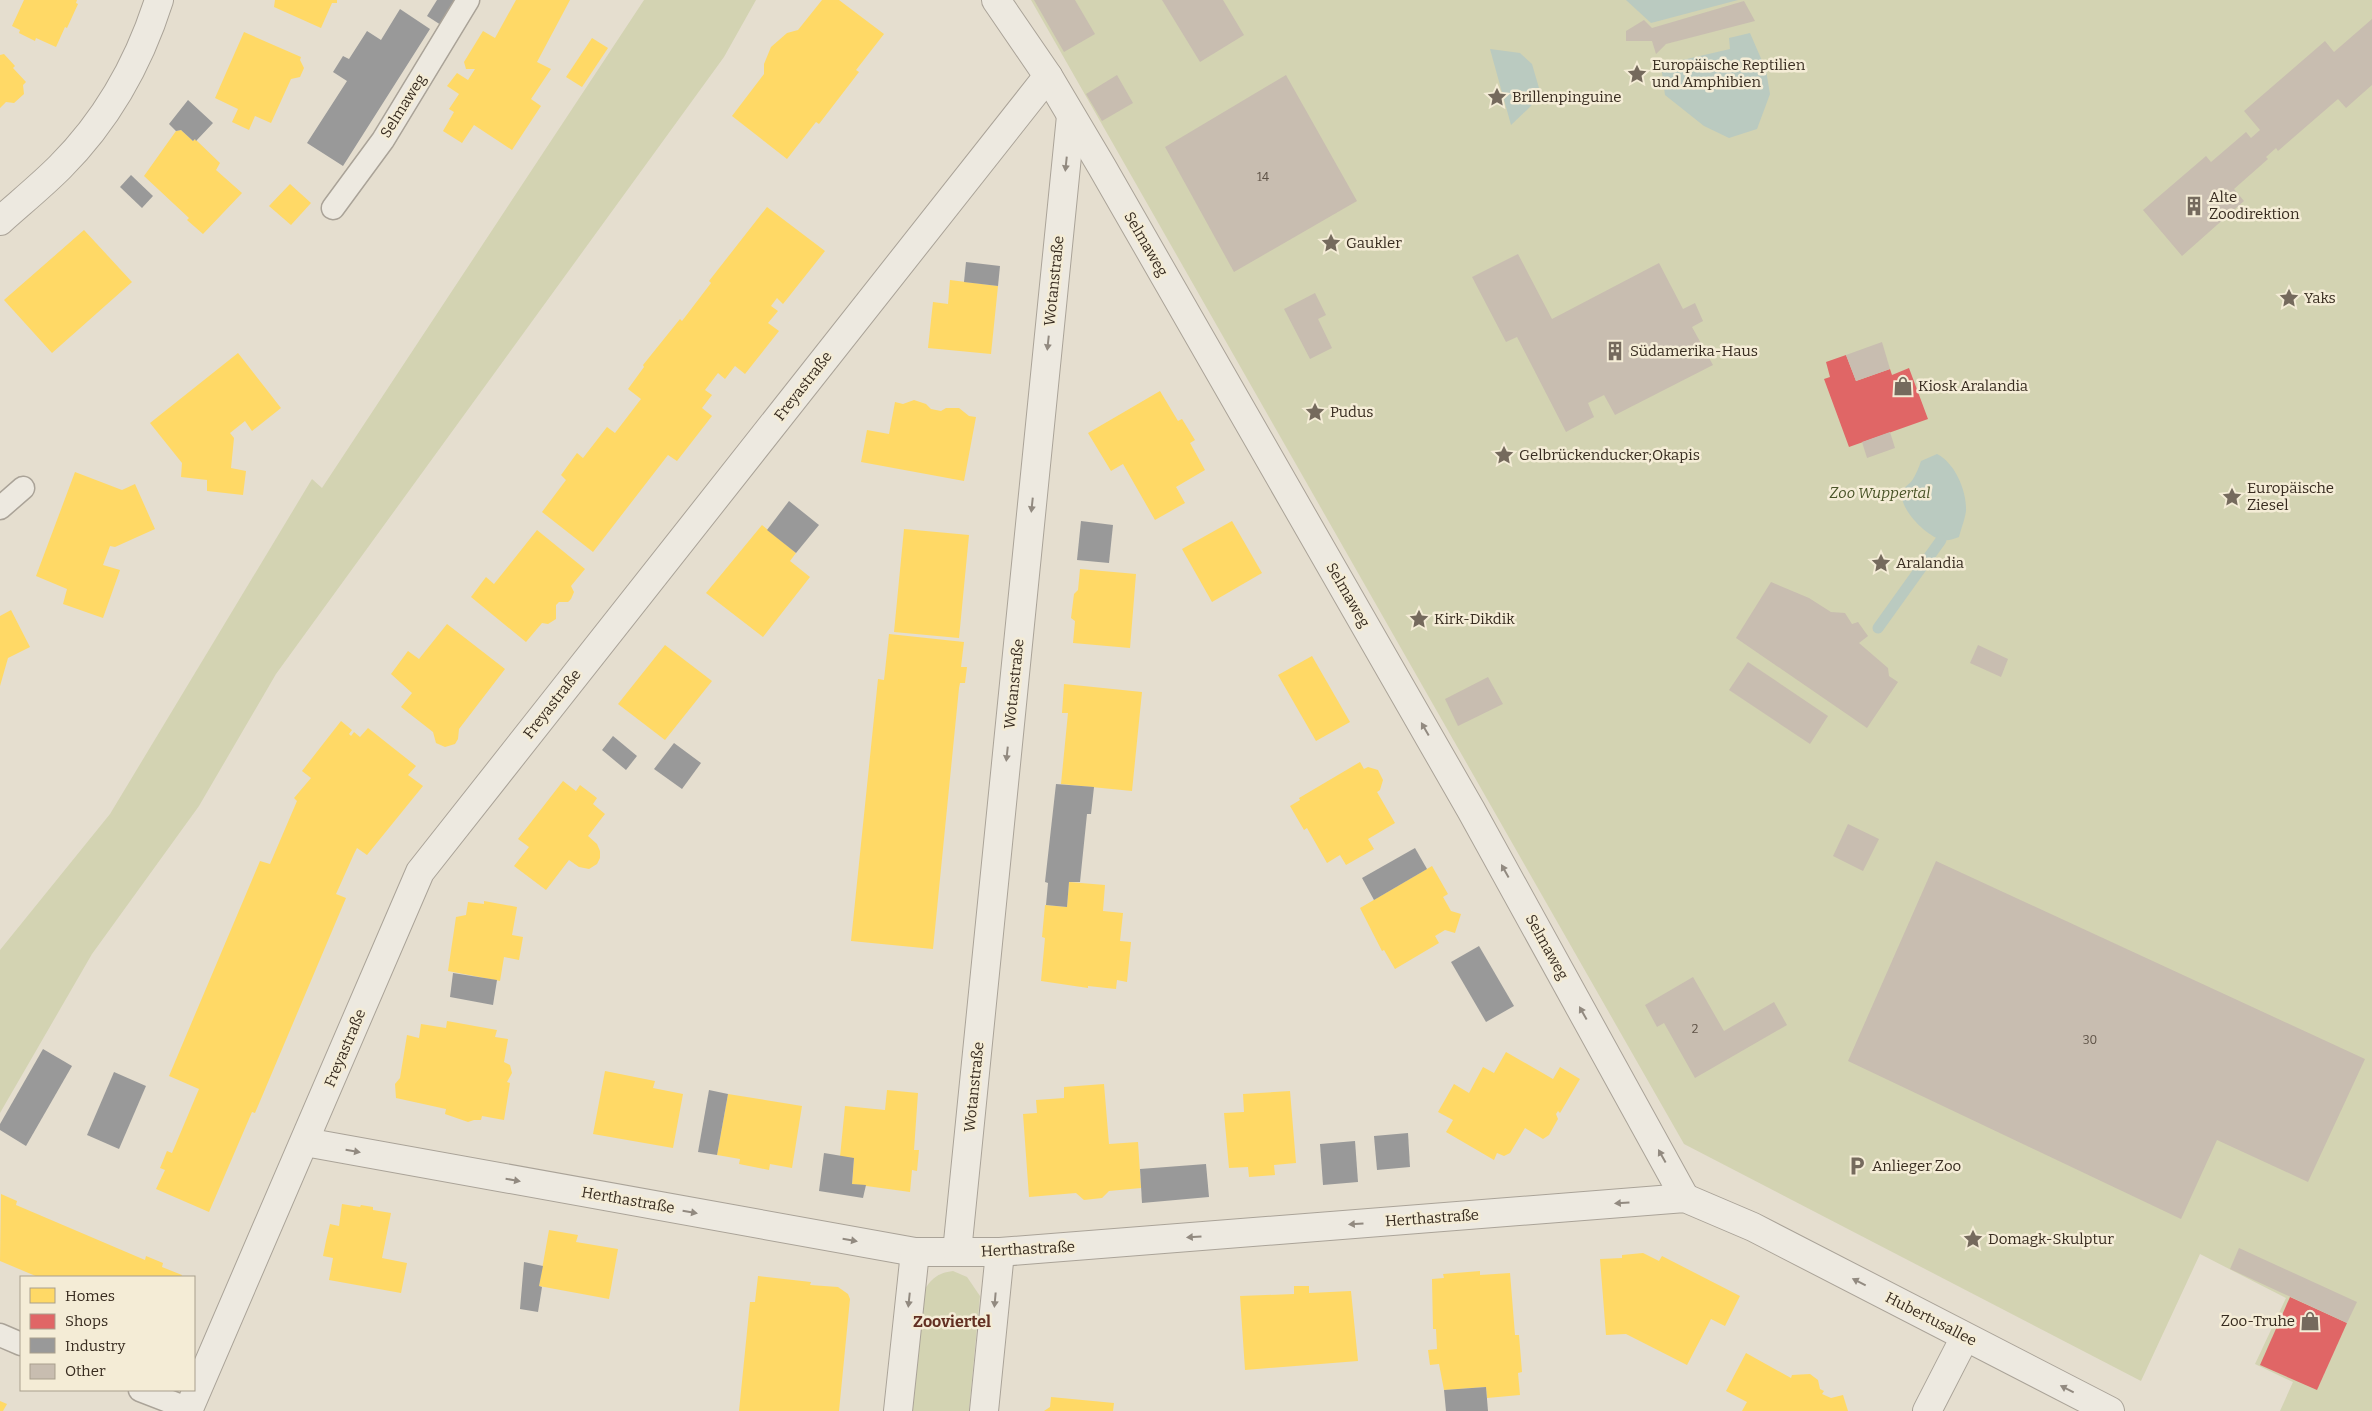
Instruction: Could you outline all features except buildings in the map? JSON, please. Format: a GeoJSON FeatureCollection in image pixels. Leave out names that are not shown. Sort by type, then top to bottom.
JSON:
{"type":"FeatureCollection","features":[{"type":"Feature","properties":{"kind":"street"},"geometry":{"type":"LineString","coordinates":[[0,221],[60,166],[81,143],[115,98],[142,45],[159,0]]}},
{"type":"Feature","properties":{"kind":"street","name":"Selmaweg"},"geometry":{"type":"LineString","coordinates":[[996,0],[1048,76],[1102,166],[1471,810],[1685,1198]]}},
{"type":"Feature","properties":{"kind":"street","name":"Freyastraße"},"geometry":{"type":"LineString","coordinates":[[188,1410],[420,872],[1048,76]]}},
{"type":"Feature","properties":{"kind":"street","name":"Wotanstraße"},"geometry":{"type":"LineString","coordinates":[[957,1252],[1071,116]]}},
{"type":"Feature","properties":{"kind":"street","name":"Herthastraße"},"geometry":{"type":"LineString","coordinates":[[305,1142],[914,1252],[1000,1252],[1685,1198],[1753,1227]]}},
{"type":"Feature","properties":{"kind":"street","name":"Hubertusallee"},"geometry":{"type":"LineString","coordinates":[[1753,1227],[2110,1411]]}},
{"type":"Feature","properties":{"kind":"street"},"geometry":{"type":"LineString","coordinates":[[898,1411],[914,1252]]}},
{"type":"Feature","properties":{"kind":"street"},"geometry":{"type":"LineString","coordinates":[[984,1411],[1000,1252]]}},
{"type":"Feature","properties":{"kind":"street"},"geometry":{"type":"LineString","coordinates":[[1927,1411],[1965,1337]]}},
{"type":"Feature","properties":{"kind":"lane","name":"Selmaweg"},"geometry":{"type":"LineString","coordinates":[[333,208],[383,140],[468,0]]}},
{"type":"Feature","properties":{"kind":"lane"},"geometry":{"type":"LineString","coordinates":[[0,508],[23,488]]}},
{"type":"Feature","properties":{"kind":"lane"},"geometry":{"type":"LineString","coordinates":[[0,1335],[20,1344]]}},
{"type":"Feature","properties":{"kind":"lane"},"geometry":{"type":"LineString","coordinates":[[142,1391],[188,1410]]}},
{"type":"Feature","properties":{"kind":"green space"},"geometry":{"type":"Polygon","coordinates":[[[644,0],[756,0],[724,57],[276,674],[199,806],[92,954],[0,1113],[0,950],[110,814],[312,479],[322,488],[644,0]]]}},
{"type":"Feature","properties":{"kind":"green space","name":"Zoo Wuppertal"},"geometry":{"type":"Polygon","coordinates":[[[1031,0],[2372,0],[2372,1411],[2280,1411],[2293,1382],[2255,1364],[2286,1298],[2200,1254],[2141,1381],[1684,1144],[1031,0]]]}},
{"type":"Feature","properties":{"kind":"green space"},"geometry":{"type":"Polygon","coordinates":[[[953,1271],[967,1277],[980,1296],[969,1411],[912,1411],[923,1292],[935,1277],[953,1271]]]}},
{"type":"Feature","properties":{"kind":"shaded area"},"geometry":{"type":"Polygon","coordinates":[[[1626,0],[1738,0],[1651,23],[1626,0]]]}},
{"type":"Feature","properties":{"kind":"shaded area"},"geometry":{"type":"Polygon","coordinates":[[[1750,33],[1766,70],[1770,94],[1757,129],[1729,138],[1704,126],[1665,95],[1661,65],[1730,49],[1729,38],[1750,33]]]}},
{"type":"Feature","properties":{"kind":"shaded area"},"geometry":{"type":"Polygon","coordinates":[[[1490,49],[1520,53],[1532,64],[1539,88],[1531,106],[1511,125],[1490,49]]]}},
{"type":"Feature","properties":{"kind":"shaded area"},"geometry":{"type":"Polygon","coordinates":[[[1937,454],[1949,464],[1959,478],[1966,503],[1966,511],[1959,537],[1949,540],[1937,538],[1923,529],[1905,508],[1902,494],[1905,487],[1913,479],[1921,461],[1937,454]]]}},
{"type":"Feature","properties":{"kind":"waterway"},"geometry":{"type":"LineString","coordinates":[[1878,628],[1941,540]]}},
{"type":"Feature","properties":{"kind":"place","name":"Europäische Reptilien und Amphibien"},"geometry":{"type":"Point","coordinates":[1637,74]}},
{"type":"Feature","properties":{"kind":"place","name":"Brillenpinguine"},"geometry":{"type":"Point","coordinates":[1497,97]}},
{"type":"Feature","properties":{"kind":"place","name":"Alte Zoodirektion"},"geometry":{"type":"Point","coordinates":[2194,206]}},
{"type":"Feature","properties":{"kind":"place","name":"Gaukler"},"geometry":{"type":"Point","coordinates":[1331,243]}},
{"type":"Feature","properties":{"kind":"place","name":"Yaks"},"geometry":{"type":"Point","coordinates":[2289,298]}},
{"type":"Feature","properties":{"kind":"place","name":"Südamerika-Haus"},"geometry":{"type":"Point","coordinates":[1615,351]}},
{"type":"Feature","properties":{"kind":"place","name":"Kiosk Aralandia"},"geometry":{"type":"Point","coordinates":[1903,386]}},
{"type":"Feature","properties":{"kind":"place","name":"Pudus"},"geometry":{"type":"Point","coordinates":[1315,412]}},
{"type":"Feature","properties":{"kind":"place","name":"Gelbrückenducker;Okapis"},"geometry":{"type":"Point","coordinates":[1504,455]}},
{"type":"Feature","properties":{"kind":"place","name":"Europäische Ziesel"},"geometry":{"type":"Point","coordinates":[2232,497]}},
{"type":"Feature","properties":{"kind":"place","name":"Aralandia"},"geometry":{"type":"Point","coordinates":[1881,563]}},
{"type":"Feature","properties":{"kind":"place","name":"Kirk-Dikdik"},"geometry":{"type":"Point","coordinates":[1419,619]}},
{"type":"Feature","properties":{"kind":"place","name":"Anlieger Zoo"},"geometry":{"type":"Point","coordinates":[1857,1166]}},
{"type":"Feature","properties":{"kind":"place","name":"Domagk-Skulptur"},"geometry":{"type":"Point","coordinates":[1973,1239]}},
{"type":"Feature","properties":{"kind":"place","name":"Zoo-Truhe"},"geometry":{"type":"Point","coordinates":[2310,1321]}},
{"type":"Feature","properties":{"kind":"district","name":"Zooviertel"},"geometry":{"type":"Point","coordinates":[952,1321]}}]}
